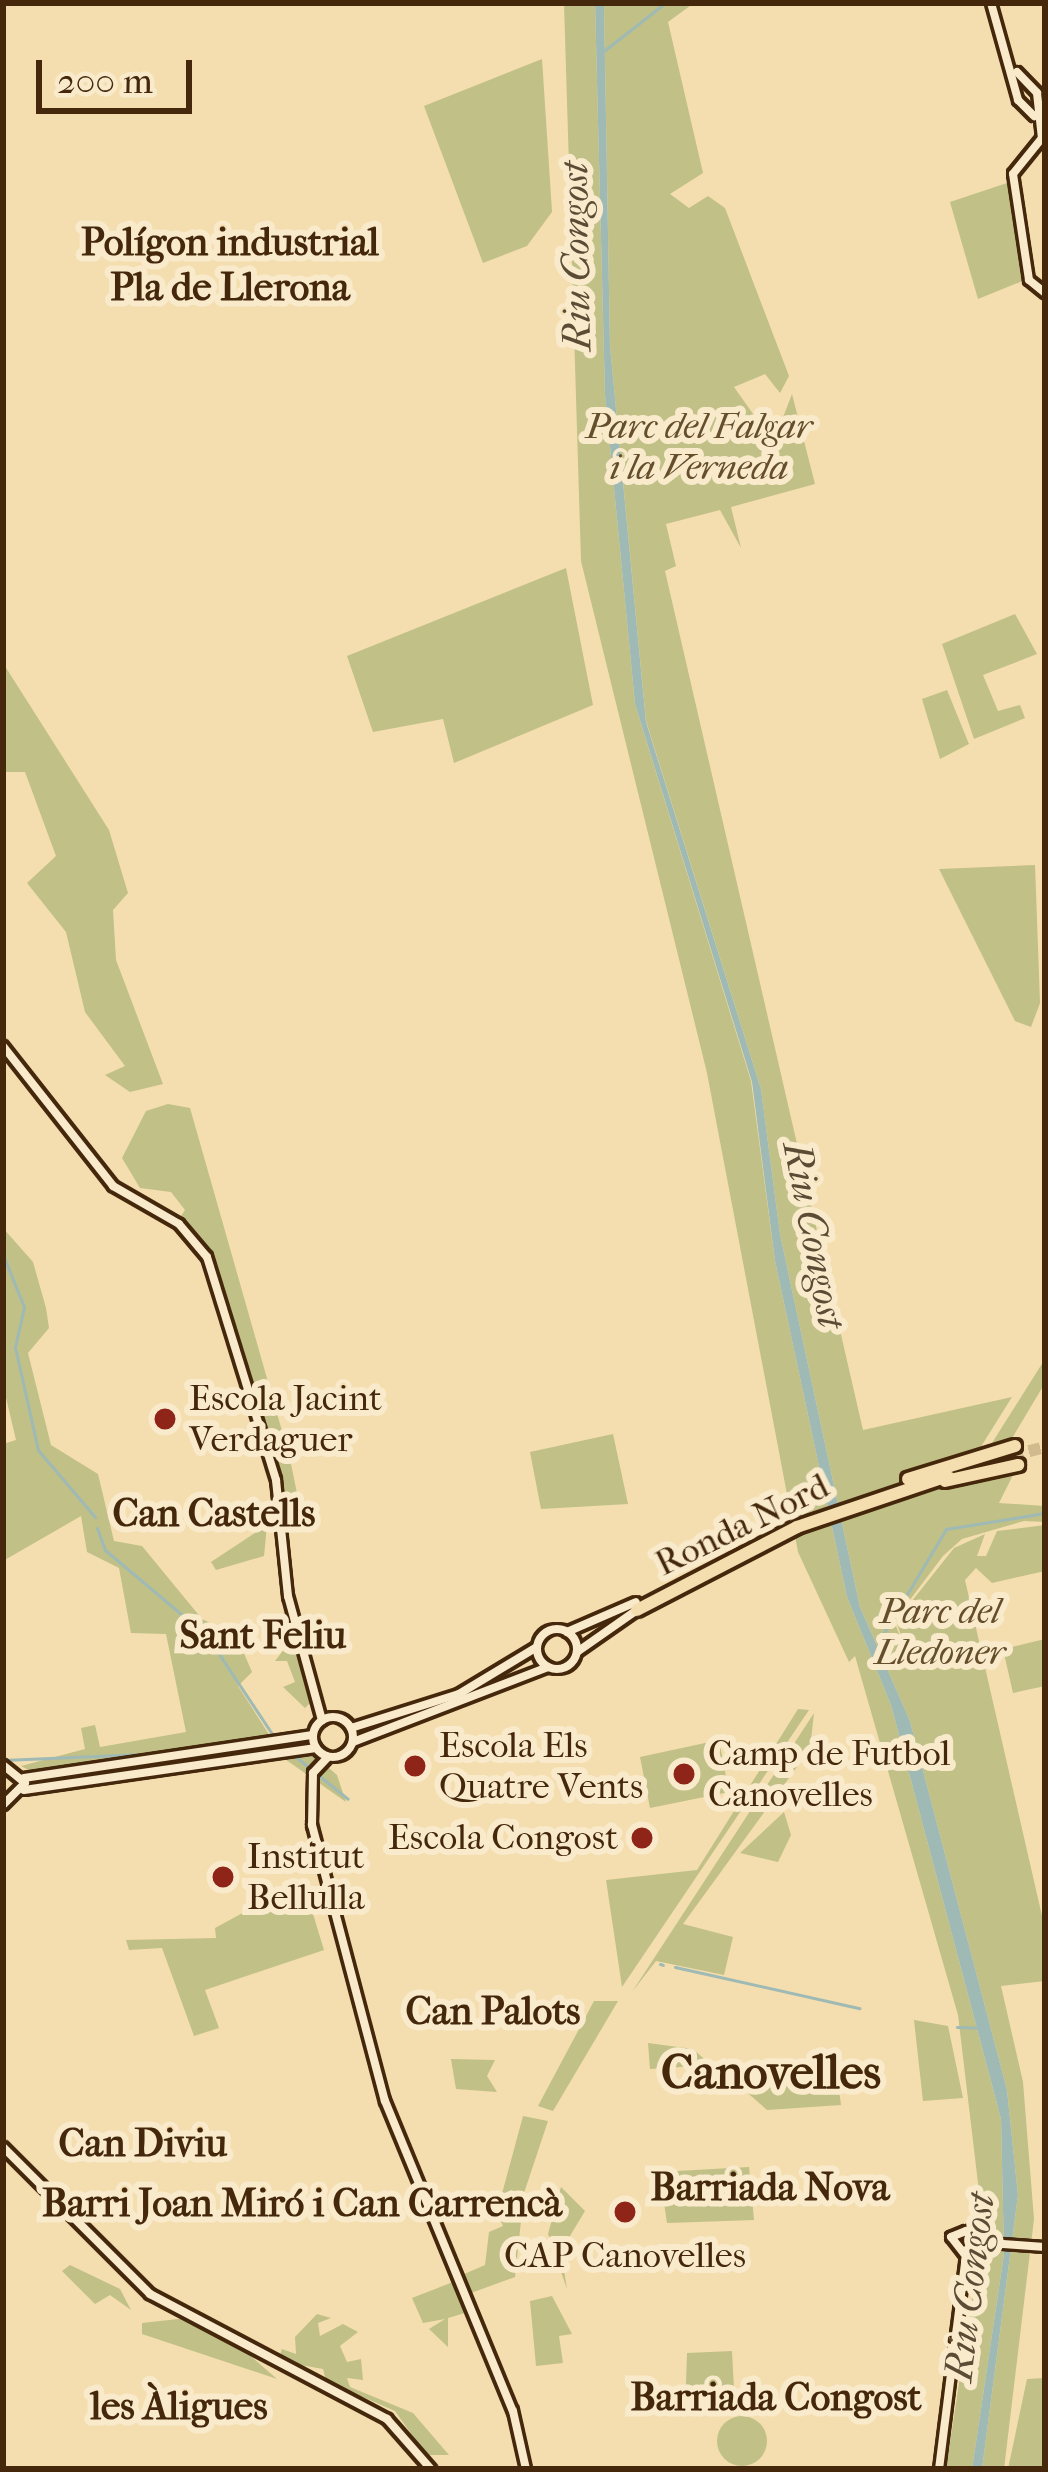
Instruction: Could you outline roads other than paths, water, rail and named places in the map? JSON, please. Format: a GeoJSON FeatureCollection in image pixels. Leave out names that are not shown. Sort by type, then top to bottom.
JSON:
{"type":"FeatureCollection","features":[{"type":"Feature","properties":{"kind":"highway"},"geometry":{"type":"LineString","coordinates":[[890,1489],[1015,1446]]}},
{"type":"Feature","properties":{"kind":"highway"},"geometry":{"type":"LineString","coordinates":[[890,1489],[1018,1465]]}},
{"type":"Feature","properties":{"kind":"highway","name":"Ronda Nord"},"geometry":{"type":"LineString","coordinates":[[636,1606],[777,1532],[890,1489],[948,1474]]}},
{"type":"Feature","properties":{"kind":"street"},"geometry":{"type":"LineString","coordinates":[[991,3],[1017,72],[1022,104],[1036,120]]}},
{"type":"Feature","properties":{"kind":"street"},"geometry":{"type":"LineString","coordinates":[[1017,72],[1036,99],[1042,138],[1013,175],[1029,280],[1045,293]]}},
{"type":"Feature","properties":{"kind":"street"},"geometry":{"type":"LineString","coordinates":[[1018,89],[1029,84]]}},
{"type":"Feature","properties":{"kind":"street"},"geometry":{"type":"LineString","coordinates":[[1022,104],[1036,99]]}},
{"type":"Feature","properties":{"kind":"street"},"geometry":{"type":"LineString","coordinates":[[3,1046],[112,1186],[179,1224],[207,1257],[275,1480],[285,1583],[322,1720],[313,1735],[279,1747],[24,1790],[3,1805]]}},
{"type":"Feature","properties":{"kind":"street","name":"Ronda Nord"},"geometry":{"type":"LineString","coordinates":[[537,1647],[547,1632],[567,1632],[636,1606]]}},
{"type":"Feature","properties":{"kind":"street","name":"Ronda Nord"},"geometry":{"type":"LineString","coordinates":[[548,1667],[576,1654],[636,1606]]}},
{"type":"Feature","properties":{"kind":"street"},"geometry":{"type":"LineString","coordinates":[[567,1632],[576,1654]]}},
{"type":"Feature","properties":{"kind":"street"},"geometry":{"type":"LineString","coordinates":[[322,1720],[351,1727],[459,1694],[537,1647],[548,1667],[353,1742],[328,1757],[317,1766],[312,1825],[362,2018],[526,2469]]}},
{"type":"Feature","properties":{"kind":"street"},"geometry":{"type":"LineString","coordinates":[[351,1727],[353,1742]]}},
{"type":"Feature","properties":{"kind":"street"},"geometry":{"type":"LineString","coordinates":[[313,1735],[316,1748]]}},
{"type":"Feature","properties":{"kind":"street"},"geometry":{"type":"LineString","coordinates":[[3,1766],[24,1778],[279,1747],[316,1748],[328,1757]]}},
{"type":"Feature","properties":{"kind":"street"},"geometry":{"type":"LineString","coordinates":[[24,1778],[24,1790]]}},
{"type":"Feature","properties":{"kind":"street"},"geometry":{"type":"LineString","coordinates":[[3,2146],[150,2294],[387,2420],[431,2469]]}},
{"type":"Feature","properties":{"kind":"street"},"geometry":{"type":"LineString","coordinates":[[966,2256],[951,2237],[966,2231],[979,2242],[1041,2247]]}},
{"type":"Feature","properties":{"kind":"street"},"geometry":{"type":"LineString","coordinates":[[939,2469],[966,2256],[979,2242]]}},
{"type":"Feature","properties":{"kind":"water"},"geometry":{"type":"Polygon","coordinates":[[[595,3],[604,3],[610,346],[646,722],[761,1089],[780,1234],[860,1607],[910,1721],[1007,2090],[1018,2195],[982,2469],[972,2469],[1004,2254],[1001,2119],[891,1705],[847,1597],[775,1261],[752,1082],[635,704],[605,395],[595,3]]]}},
{"type":"Feature","properties":{"kind":"waterway"},"geometry":{"type":"LineString","coordinates":[[605,50],[665,3]]}},
{"type":"Feature","properties":{"kind":"waterway"},"geometry":{"type":"LineString","coordinates":[[3,1255],[24,1307],[15,1347],[38,1450],[95,1517]]}},
{"type":"Feature","properties":{"kind":"waterway"},"geometry":{"type":"LineString","coordinates":[[879,1641],[946,1529],[1045,1513]]}},
{"type":"Feature","properties":{"kind":"waterway"},"geometry":{"type":"LineString","coordinates":[[97,1528],[105,1550],[207,1636],[274,1737]]}},
{"type":"Feature","properties":{"kind":"waterway"},"geometry":{"type":"LineString","coordinates":[[280,1744],[348,1799]]}},
{"type":"Feature","properties":{"kind":"waterway"},"geometry":{"type":"LineString","coordinates":[[3,1760],[168,1753]]}},
{"type":"Feature","properties":{"kind":"waterway"},"geometry":{"type":"LineString","coordinates":[[675,1967],[859,2008]]}},
{"type":"Feature","properties":{"kind":"waterway"},"geometry":{"type":"LineString","coordinates":[[957,2027],[980,2028]]}},
{"type":"Feature","properties":{"kind":"tunnel"},"geometry":{"type":"LineString","coordinates":[[959,1469],[1045,1447]]}},
{"type":"Feature","properties":{"kind":"place","name":"Escola Jacint Verdaguer"},"geometry":{"type":"Point","coordinates":[165,1419]}},
{"type":"Feature","properties":{"kind":"place","name":"Escola Els Quatre Vents"},"geometry":{"type":"Point","coordinates":[415,1766]}},
{"type":"Feature","properties":{"kind":"place","name":"Camp de Futbol Canovelles"},"geometry":{"type":"Point","coordinates":[684,1774]}},
{"type":"Feature","properties":{"kind":"place","name":"Escola Congost"},"geometry":{"type":"Point","coordinates":[642,1838]}},
{"type":"Feature","properties":{"kind":"place","name":"Institut Bellulla"},"geometry":{"type":"Point","coordinates":[223,1877]}},
{"type":"Feature","properties":{"kind":"place","name":"CAP Canovelles"},"geometry":{"type":"Point","coordinates":[625,2212]}},
{"type":"Feature","properties":{"kind":"district","name":"Polígon industrial Pla de Llerona"},"geometry":{"type":"Point","coordinates":[230,266]}},
{"type":"Feature","properties":{"kind":"district","name":"Can Castells"},"geometry":{"type":"Point","coordinates":[214,1513]}},
{"type":"Feature","properties":{"kind":"district","name":"Sant Feliu"},"geometry":{"type":"Point","coordinates":[263,1635]}},
{"type":"Feature","properties":{"kind":"district","name":"Can Palots"},"geometry":{"type":"Point","coordinates":[493,2011]}},
{"type":"Feature","properties":{"kind":"district","name":"Canovelles"},"geometry":{"type":"Point","coordinates":[771,2073]}},
{"type":"Feature","properties":{"kind":"district","name":"Can Diviu"},"geometry":{"type":"Point","coordinates":[143,2143]}},
{"type":"Feature","properties":{"kind":"district","name":"Barriada Nova"},"geometry":{"type":"Point","coordinates":[770,2187]}},
{"type":"Feature","properties":{"kind":"district","name":"Barri Joan Miró i Can Carrencà"},"geometry":{"type":"Point","coordinates":[302,2203]}},
{"type":"Feature","properties":{"kind":"district","name":"Barriada Congost"},"geometry":{"type":"Point","coordinates":[776,2397]}},
{"type":"Feature","properties":{"kind":"district","name":"les Àligues"},"geometry":{"type":"Point","coordinates":[179,2406]}},
{"type":"Feature","properties":{"kind":"water label","name":"Riu Congost"},"geometry":{"type":"Point","coordinates":[576,256]}},
{"type":"Feature","properties":{"kind":"water label","name":"Riu Congost"},"geometry":{"type":"Point","coordinates":[814,1235]}},
{"type":"Feature","properties":{"kind":"water label","name":"Riu Congost"},"geometry":{"type":"Point","coordinates":[970,2287]}},
{"type":"Feature","properties":{"kind":"park label","name":"Parc del Falgar i la Verneda"},"geometry":{"type":"Point","coordinates":[699,446]}},
{"type":"Feature","properties":{"kind":"park label","name":"Parc del Lledoner"},"geometry":{"type":"Point","coordinates":[940,1632]}}]}
